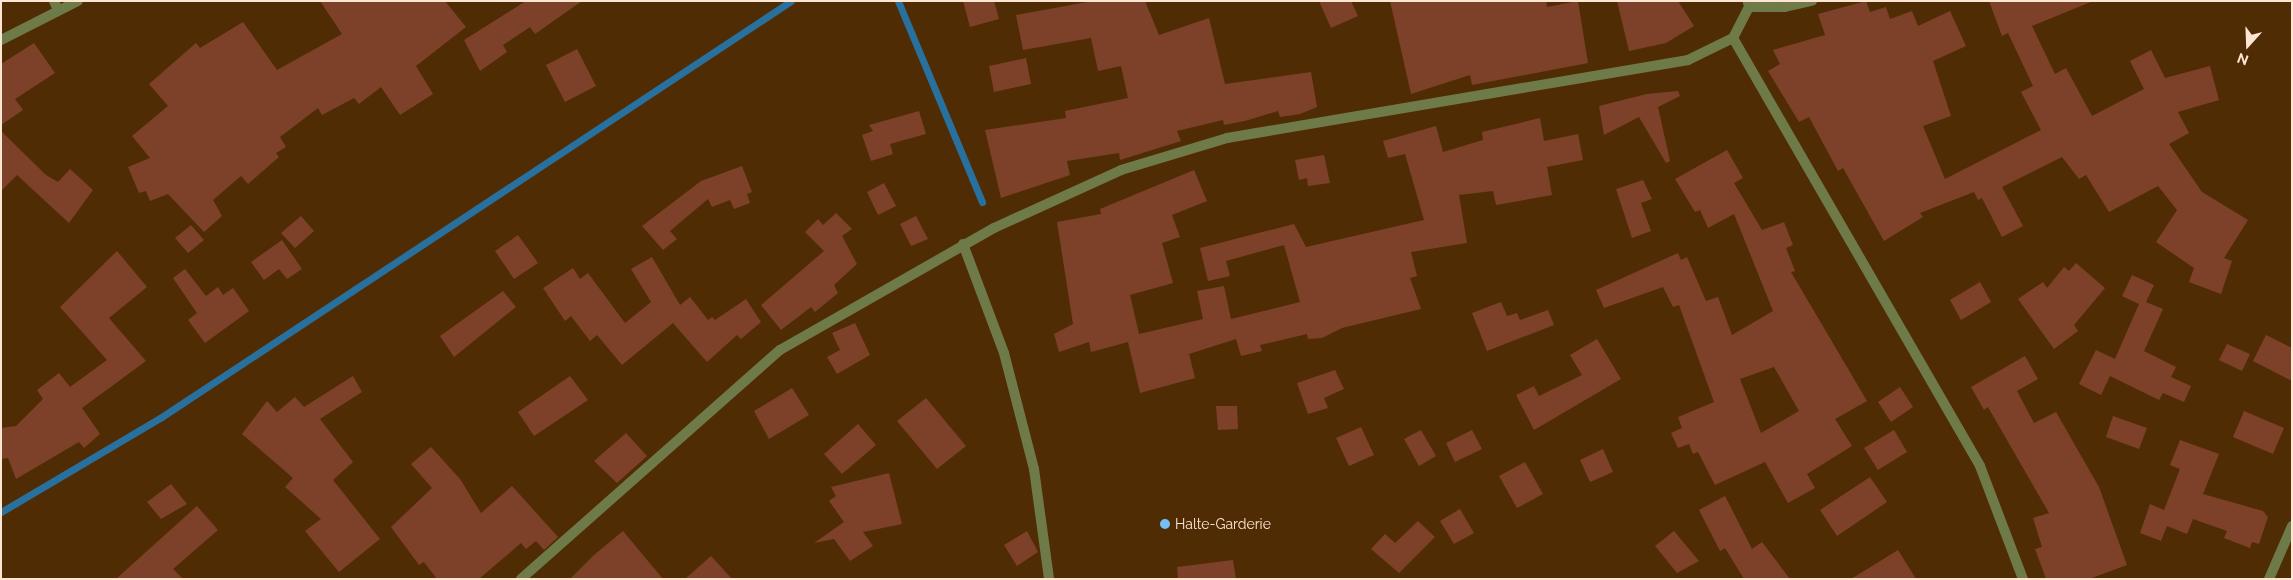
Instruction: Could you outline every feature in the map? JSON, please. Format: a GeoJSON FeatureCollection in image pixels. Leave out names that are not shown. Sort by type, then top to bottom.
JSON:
{"type":"FeatureCollection","features":[{"type":"Feature","properties":{"kind":"street"},"geometry":{"type":"LineString","coordinates":[[1,40],[56,6],[78,1]]}},
{"type":"Feature","properties":{"kind":"street"},"geometry":{"type":"LineString","coordinates":[[522,579],[780,350],[963,244],[1121,170],[1227,138],[1688,60],[1733,38],[1750,3],[1812,1]]}},
{"type":"Feature","properties":{"kind":"street"},"geometry":{"type":"LineString","coordinates":[[1733,38],[1980,466],[2023,579]]}},
{"type":"Feature","properties":{"kind":"street"},"geometry":{"type":"LineString","coordinates":[[963,244],[1004,353],[1034,469],[1049,579]]}},
{"type":"Feature","properties":{"kind":"street"},"geometry":{"type":"LineString","coordinates":[[2268,579],[2292,526]]}},
{"type":"Feature","properties":{"kind":"building"},"geometry":{"type":"Polygon","coordinates":[[[320,1],[445,1],[466,27],[416,66],[433,94],[400,115],[381,87],[359,104],[354,98],[322,115],[318,108],[280,137],[286,147],[276,153],[279,157],[248,184],[241,176],[213,200],[222,216],[204,232],[168,194],[150,201],[146,191],[139,193],[128,167],[150,158],[132,136],[168,106],[149,84],[196,43],[200,48],[243,22],[277,70],[342,34],[320,1]]]}},
{"type":"Feature","properties":{"kind":"building"},"geometry":{"type":"Polygon","coordinates":[[[526,1],[582,1],[535,34],[530,27],[503,45],[507,52],[480,71],[464,40],[526,1]]]}},
{"type":"Feature","properties":{"kind":"building"},"geometry":{"type":"Polygon","coordinates":[[[963,1],[994,1],[999,19],[970,27],[963,1]]]}},
{"type":"Feature","properties":{"kind":"building"},"geometry":{"type":"Polygon","coordinates":[[[1093,1],[1145,1],[1159,35],[1209,18],[1225,84],[1311,72],[1317,107],[1300,114],[1280,117],[1278,111],[1245,121],[1224,125],[1223,120],[1177,131],[1181,141],[1120,160],[1119,153],[1067,161],[1070,175],[1001,198],[985,130],[1066,118],[1065,111],[1128,98],[1121,66],[1098,71],[1091,38],[1023,50],[1016,15],[1093,1]]]}},
{"type":"Feature","properties":{"kind":"building"},"geometry":{"type":"Polygon","coordinates":[[[1319,1],[1351,1],[1358,16],[1331,28],[1319,1]]]}},
{"type":"Feature","properties":{"kind":"building"},"geometry":{"type":"Polygon","coordinates":[[[1390,1],[1546,1],[1547,7],[1578,1],[1588,63],[1472,85],[1470,75],[1411,94],[1390,1]]]}},
{"type":"Feature","properties":{"kind":"building"},"geometry":{"type":"Polygon","coordinates":[[[1617,1],[1678,1],[1694,26],[1666,43],[1629,51],[1617,1]]]}},
{"type":"Feature","properties":{"kind":"building"},"geometry":{"type":"Polygon","coordinates":[[[1866,1],[1870,12],[1886,7],[1890,19],[1912,11],[1918,26],[1950,11],[1966,46],[1933,61],[1951,116],[1923,126],[1945,179],[2041,130],[2021,92],[2033,86],[2008,33],[2002,36],[1989,1],[2093,1],[2032,26],[2055,74],[2066,68],[2092,116],[2144,89],[2130,61],[2151,50],[2165,78],[2210,66],[2219,100],[2178,112],[2189,133],[2169,144],[2202,192],[2248,220],[2224,258],[2232,261],[2221,294],[2189,282],[2194,268],[2156,242],[2177,210],[2158,186],[2109,212],[2086,175],[2079,179],[2062,157],[2002,187],[2023,226],[2002,237],[1982,198],[1978,200],[1974,192],[1920,213],[1923,217],[1884,241],[1843,168],[1838,171],[1809,117],[1799,122],[1768,71],[1780,64],[1773,50],[1825,35],[1818,14],[1866,1]]]}},
{"type":"Feature","properties":{"kind":"building"},"geometry":{"type":"Polygon","coordinates":[[[34,43],[55,73],[15,99],[23,110],[1,125],[1,64],[34,43]]]}},
{"type":"Feature","properties":{"kind":"building"},"geometry":{"type":"Polygon","coordinates":[[[577,49],[596,86],[565,102],[546,65],[577,49]]]}},
{"type":"Feature","properties":{"kind":"building"},"geometry":{"type":"Polygon","coordinates":[[[1026,58],[1031,84],[994,92],[989,66],[1026,58]]]}},
{"type":"Feature","properties":{"kind":"building"},"geometry":{"type":"Polygon","coordinates":[[[1678,91],[1680,96],[1658,107],[1670,161],[1666,163],[1639,117],[1604,135],[1599,106],[1647,94],[1678,91]]]}},
{"type":"Feature","properties":{"kind":"building"},"geometry":{"type":"Polygon","coordinates":[[[919,111],[926,134],[890,144],[893,154],[871,161],[862,135],[873,131],[869,125],[919,111]]]}},
{"type":"Feature","properties":{"kind":"building"},"geometry":{"type":"Polygon","coordinates":[[[1540,118],[1544,141],[1578,134],[1583,160],[1547,167],[1552,195],[1496,205],[1493,191],[1459,195],[1467,243],[1411,252],[1417,276],[1410,278],[1421,309],[1342,328],[1322,338],[1308,339],[1307,334],[1260,345],[1262,351],[1241,356],[1236,339],[1189,354],[1195,378],[1140,393],[1128,342],[1091,352],[1089,342],[1059,352],[1054,334],[1073,324],[1057,222],[1101,214],[1100,209],[1194,170],[1207,201],[1172,215],[1180,237],[1162,243],[1173,283],[1130,295],[1139,334],[1203,319],[1197,291],[1224,286],[1231,319],[1300,302],[1284,245],[1226,261],[1230,276],[1208,281],[1200,248],[1294,224],[1306,247],[1424,220],[1405,154],[1388,158],[1383,141],[1436,126],[1443,152],[1483,140],[1482,132],[1540,118]]]}},
{"type":"Feature","properties":{"kind":"building"},"geometry":{"type":"Polygon","coordinates":[[[1,131],[46,175],[58,182],[70,169],[93,190],[69,223],[17,175],[1,191],[1,131]]]}},
{"type":"Feature","properties":{"kind":"building"},"geometry":{"type":"Polygon","coordinates":[[[1727,150],[1743,178],[1734,183],[1762,230],[1784,222],[1793,245],[1786,248],[1795,271],[1791,272],[1867,401],[1835,419],[1852,446],[1807,474],[1815,488],[1788,503],[1765,462],[1715,485],[1698,452],[1693,454],[1689,444],[1678,448],[1671,433],[1682,428],[1678,417],[1714,402],[1679,305],[1673,307],[1663,287],[1604,308],[1596,290],[1678,253],[1681,260],[1687,257],[1706,301],[1718,297],[1732,335],[1773,311],[1734,214],[1708,228],[1700,210],[1695,212],[1675,179],[1727,150]],[[1774,367],[1740,379],[1761,433],[1799,411],[1774,367]]]}},
{"type":"Feature","properties":{"kind":"building"},"geometry":{"type":"Polygon","coordinates":[[[1324,155],[1330,183],[1308,186],[1307,178],[1299,180],[1295,160],[1324,155]]]}},
{"type":"Feature","properties":{"kind":"building"},"geometry":{"type":"Polygon","coordinates":[[[742,166],[752,192],[747,194],[750,203],[734,209],[730,200],[712,207],[708,199],[670,231],[677,239],[663,250],[642,226],[701,181],[742,166]]]}},
{"type":"Feature","properties":{"kind":"building"},"geometry":{"type":"Polygon","coordinates":[[[1643,180],[1652,199],[1641,203],[1651,231],[1632,238],[1616,189],[1643,180]]]}},
{"type":"Feature","properties":{"kind":"building"},"geometry":{"type":"Polygon","coordinates":[[[884,183],[896,206],[878,215],[867,192],[884,183]]]}},
{"type":"Feature","properties":{"kind":"building"},"geometry":{"type":"Polygon","coordinates":[[[836,213],[852,229],[842,236],[857,264],[834,285],[838,293],[815,312],[811,307],[781,330],[761,305],[824,251],[805,232],[818,219],[823,225],[836,213]]]}},
{"type":"Feature","properties":{"kind":"building"},"geometry":{"type":"Polygon","coordinates":[[[301,216],[314,231],[295,248],[281,233],[301,216]]]}},
{"type":"Feature","properties":{"kind":"building"},"geometry":{"type":"Polygon","coordinates":[[[916,216],[928,239],[911,246],[900,224],[916,216]]]}},
{"type":"Feature","properties":{"kind":"building"},"geometry":{"type":"Polygon","coordinates":[[[191,225],[204,240],[188,253],[175,238],[191,225]]]}},
{"type":"Feature","properties":{"kind":"building"},"geometry":{"type":"Polygon","coordinates":[[[518,235],[538,263],[514,279],[495,251],[518,235]]]}},
{"type":"Feature","properties":{"kind":"building"},"geometry":{"type":"Polygon","coordinates":[[[282,240],[302,269],[287,279],[279,269],[264,280],[251,262],[282,240]]]}},
{"type":"Feature","properties":{"kind":"building"},"geometry":{"type":"Polygon","coordinates":[[[117,251],[147,287],[109,318],[146,361],[82,408],[100,434],[84,448],[79,442],[16,479],[8,458],[1,459],[1,428],[16,426],[43,399],[37,390],[59,373],[70,387],[107,360],[60,307],[117,251]]]}},
{"type":"Feature","properties":{"kind":"building"},"geometry":{"type":"Polygon","coordinates":[[[652,257],[680,305],[690,297],[708,320],[712,317],[715,320],[746,299],[761,322],[741,339],[737,335],[707,362],[673,323],[622,365],[597,335],[590,341],[571,316],[565,321],[543,288],[573,268],[580,279],[588,273],[625,323],[651,302],[631,269],[652,257]]]}},
{"type":"Feature","properties":{"kind":"building"},"geometry":{"type":"Polygon","coordinates":[[[2076,263],[2105,288],[2074,325],[2078,331],[2054,349],[2018,299],[2043,282],[2047,288],[2064,267],[2069,271],[2076,263]]]}},
{"type":"Feature","properties":{"kind":"building"},"geometry":{"type":"Polygon","coordinates":[[[185,269],[206,296],[218,287],[223,295],[233,288],[249,311],[205,343],[188,320],[197,313],[173,278],[185,269]]]}},
{"type":"Feature","properties":{"kind":"building"},"geometry":{"type":"Polygon","coordinates":[[[2132,275],[2154,285],[2146,302],[2163,309],[2144,351],[2176,367],[2171,377],[2191,386],[2184,402],[2163,393],[2159,400],[2110,376],[2101,395],[2079,384],[2096,350],[2115,359],[2139,304],[2122,296],[2132,275]]]}},
{"type":"Feature","properties":{"kind":"building"},"geometry":{"type":"Polygon","coordinates":[[[1980,282],[1991,302],[1961,320],[1950,300],[1980,282]]]}},
{"type":"Feature","properties":{"kind":"building"},"geometry":{"type":"Polygon","coordinates":[[[503,291],[516,307],[454,357],[440,336],[503,291]]]}},
{"type":"Feature","properties":{"kind":"building"},"geometry":{"type":"Polygon","coordinates":[[[1501,302],[1507,316],[1517,313],[1520,320],[1548,310],[1554,325],[1487,351],[1472,313],[1501,302]]]}},
{"type":"Feature","properties":{"kind":"building"},"geometry":{"type":"Polygon","coordinates":[[[855,323],[870,355],[837,374],[827,357],[840,350],[832,333],[855,323]]]}},
{"type":"Feature","properties":{"kind":"building"},"geometry":{"type":"Polygon","coordinates":[[[2266,335],[2292,348],[2292,381],[2253,361],[2266,335]]]}},
{"type":"Feature","properties":{"kind":"building"},"geometry":{"type":"Polygon","coordinates":[[[1597,339],[1621,379],[1534,430],[1516,395],[1534,386],[1539,396],[1582,375],[1570,355],[1597,339]]]}},
{"type":"Feature","properties":{"kind":"building"},"geometry":{"type":"Polygon","coordinates":[[[2227,344],[2250,354],[2242,371],[2219,360],[2227,344]]]}},
{"type":"Feature","properties":{"kind":"building"},"geometry":{"type":"Polygon","coordinates":[[[2025,356],[2038,379],[2017,391],[2034,423],[2056,412],[2099,487],[2127,565],[2089,579],[2046,579],[2035,549],[2042,547],[2033,518],[2049,513],[1988,407],[1984,410],[1971,387],[2025,356]]]}},
{"type":"Feature","properties":{"kind":"building"},"geometry":{"type":"Polygon","coordinates":[[[1335,370],[1344,389],[1324,398],[1328,408],[1308,414],[1297,383],[1335,370]]]}},
{"type":"Feature","properties":{"kind":"building"},"geometry":{"type":"Polygon","coordinates":[[[353,376],[362,392],[320,419],[353,462],[333,480],[380,539],[339,572],[305,531],[321,519],[285,487],[293,478],[242,434],[267,401],[277,412],[295,397],[304,407],[353,376]]]}},
{"type":"Feature","properties":{"kind":"building"},"geometry":{"type":"Polygon","coordinates":[[[570,376],[588,400],[534,436],[518,412],[570,376]]]}},
{"type":"Feature","properties":{"kind":"building"},"geometry":{"type":"Polygon","coordinates":[[[1900,387],[1913,407],[1891,422],[1878,402],[1900,387]]]}},
{"type":"Feature","properties":{"kind":"building"},"geometry":{"type":"Polygon","coordinates":[[[792,388],[809,415],[769,439],[754,411],[792,388]]]}},
{"type":"Feature","properties":{"kind":"building"},"geometry":{"type":"Polygon","coordinates":[[[926,398],[966,446],[937,469],[897,421],[926,398]]]}},
{"type":"Feature","properties":{"kind":"building"},"geometry":{"type":"Polygon","coordinates":[[[1216,406],[1237,406],[1238,429],[1218,430],[1216,406]]]}},
{"type":"Feature","properties":{"kind":"building"},"geometry":{"type":"Polygon","coordinates":[[[2244,411],[2284,428],[2273,454],[2233,437],[2244,411]]]}},
{"type":"Feature","properties":{"kind":"building"},"geometry":{"type":"Polygon","coordinates":[[[2113,416],[2147,428],[2139,449],[2106,437],[2113,416]]]}},
{"type":"Feature","properties":{"kind":"building"},"geometry":{"type":"Polygon","coordinates":[[[858,424],[876,445],[842,474],[824,454],[858,424]]]}},
{"type":"Feature","properties":{"kind":"building"},"geometry":{"type":"Polygon","coordinates":[[[1361,427],[1374,455],[1349,466],[1336,438],[1361,427]]]}},
{"type":"Feature","properties":{"kind":"building"},"geometry":{"type":"Polygon","coordinates":[[[1421,430],[1436,456],[1419,466],[1404,439],[1421,430]]]}},
{"type":"Feature","properties":{"kind":"building"},"geometry":{"type":"Polygon","coordinates":[[[1472,430],[1482,449],[1455,462],[1446,443],[1472,430]]]}},
{"type":"Feature","properties":{"kind":"building"},"geometry":{"type":"Polygon","coordinates":[[[1894,430],[1907,452],[1878,470],[1864,448],[1894,430]]]}},
{"type":"Feature","properties":{"kind":"building"},"geometry":{"type":"Polygon","coordinates":[[[626,433],[647,456],[617,483],[594,461],[626,433]]]}},
{"type":"Feature","properties":{"kind":"building"},"geometry":{"type":"Polygon","coordinates":[[[2180,440],[2219,454],[2203,494],[2263,511],[2268,517],[2259,544],[2252,542],[2250,548],[2224,538],[2227,531],[2193,519],[2187,534],[2167,526],[2161,541],[2140,533],[2150,504],[2164,510],[2180,469],[2170,465],[2180,440]]]}},
{"type":"Feature","properties":{"kind":"building"},"geometry":{"type":"Polygon","coordinates":[[[431,447],[460,479],[481,513],[512,486],[558,537],[544,550],[536,541],[526,549],[521,543],[479,579],[437,579],[424,562],[419,565],[391,527],[432,488],[411,464],[431,447]]]}},
{"type":"Feature","properties":{"kind":"building"},"geometry":{"type":"Polygon","coordinates":[[[1603,449],[1613,472],[1590,482],[1580,460],[1603,449]]]}},
{"type":"Feature","properties":{"kind":"building"},"geometry":{"type":"Polygon","coordinates":[[[1525,462],[1543,494],[1517,508],[1499,476],[1525,462]]]}},
{"type":"Feature","properties":{"kind":"building"},"geometry":{"type":"Polygon","coordinates":[[[889,473],[902,524],[863,532],[873,546],[850,561],[834,539],[814,543],[844,522],[829,501],[836,496],[831,487],[889,473]]]}},
{"type":"Feature","properties":{"kind":"building"},"geometry":{"type":"Polygon","coordinates":[[[1870,477],[1887,502],[1837,536],[1820,510],[1870,477]]]}},
{"type":"Feature","properties":{"kind":"building"},"geometry":{"type":"Polygon","coordinates":[[[171,484],[187,504],[161,519],[147,502],[171,484]]]}},
{"type":"Feature","properties":{"kind":"building"},"geometry":{"type":"Polygon","coordinates":[[[1725,496],[1752,549],[1762,542],[1790,579],[1744,579],[1725,548],[1720,551],[1699,510],[1725,496]]]}},
{"type":"Feature","properties":{"kind":"building"},"geometry":{"type":"Polygon","coordinates":[[[197,506],[218,530],[173,569],[183,579],[116,579],[197,506]]]}},
{"type":"Feature","properties":{"kind":"building"},"geometry":{"type":"Polygon","coordinates":[[[1460,509],[1474,533],[1454,544],[1440,521],[1460,509]]]}},
{"type":"Feature","properties":{"kind":"building"},"geometry":{"type":"Polygon","coordinates":[[[1418,521],[1435,537],[1399,573],[1371,549],[1385,534],[1395,543],[1418,521]]]}},
{"type":"Feature","properties":{"kind":"building"},"geometry":{"type":"Polygon","coordinates":[[[623,531],[663,579],[570,579],[594,555],[623,531]]]}},
{"type":"Feature","properties":{"kind":"building"},"geometry":{"type":"Polygon","coordinates":[[[1027,531],[1038,552],[1017,566],[1004,545],[1027,531]]]}},
{"type":"Feature","properties":{"kind":"building"},"geometry":{"type":"Polygon","coordinates":[[[1674,531],[1699,561],[1677,573],[1655,546],[1674,531]]]}},
{"type":"Feature","properties":{"kind":"building"},"geometry":{"type":"Polygon","coordinates":[[[1898,550],[1916,579],[1851,579],[1898,550]]]}},
{"type":"Feature","properties":{"kind":"building"},"geometry":{"type":"Polygon","coordinates":[[[711,556],[732,579],[685,579],[711,556]]]}},
{"type":"Feature","properties":{"kind":"building"},"geometry":{"type":"Polygon","coordinates":[[[1233,560],[1236,579],[1178,579],[1177,567],[1233,560]]]}},
{"type":"Feature","properties":{"kind":"waterway"},"geometry":{"type":"LineString","coordinates":[[1,512],[160,418],[791,1]]}},
{"type":"Feature","properties":{"kind":"waterway"},"geometry":{"type":"LineString","coordinates":[[898,1],[982,202]]}},
{"type":"Feature","properties":{"kind":"place","name":"Halte-Garderie"},"geometry":{"type":"Point","coordinates":[1165,524]}}]}
